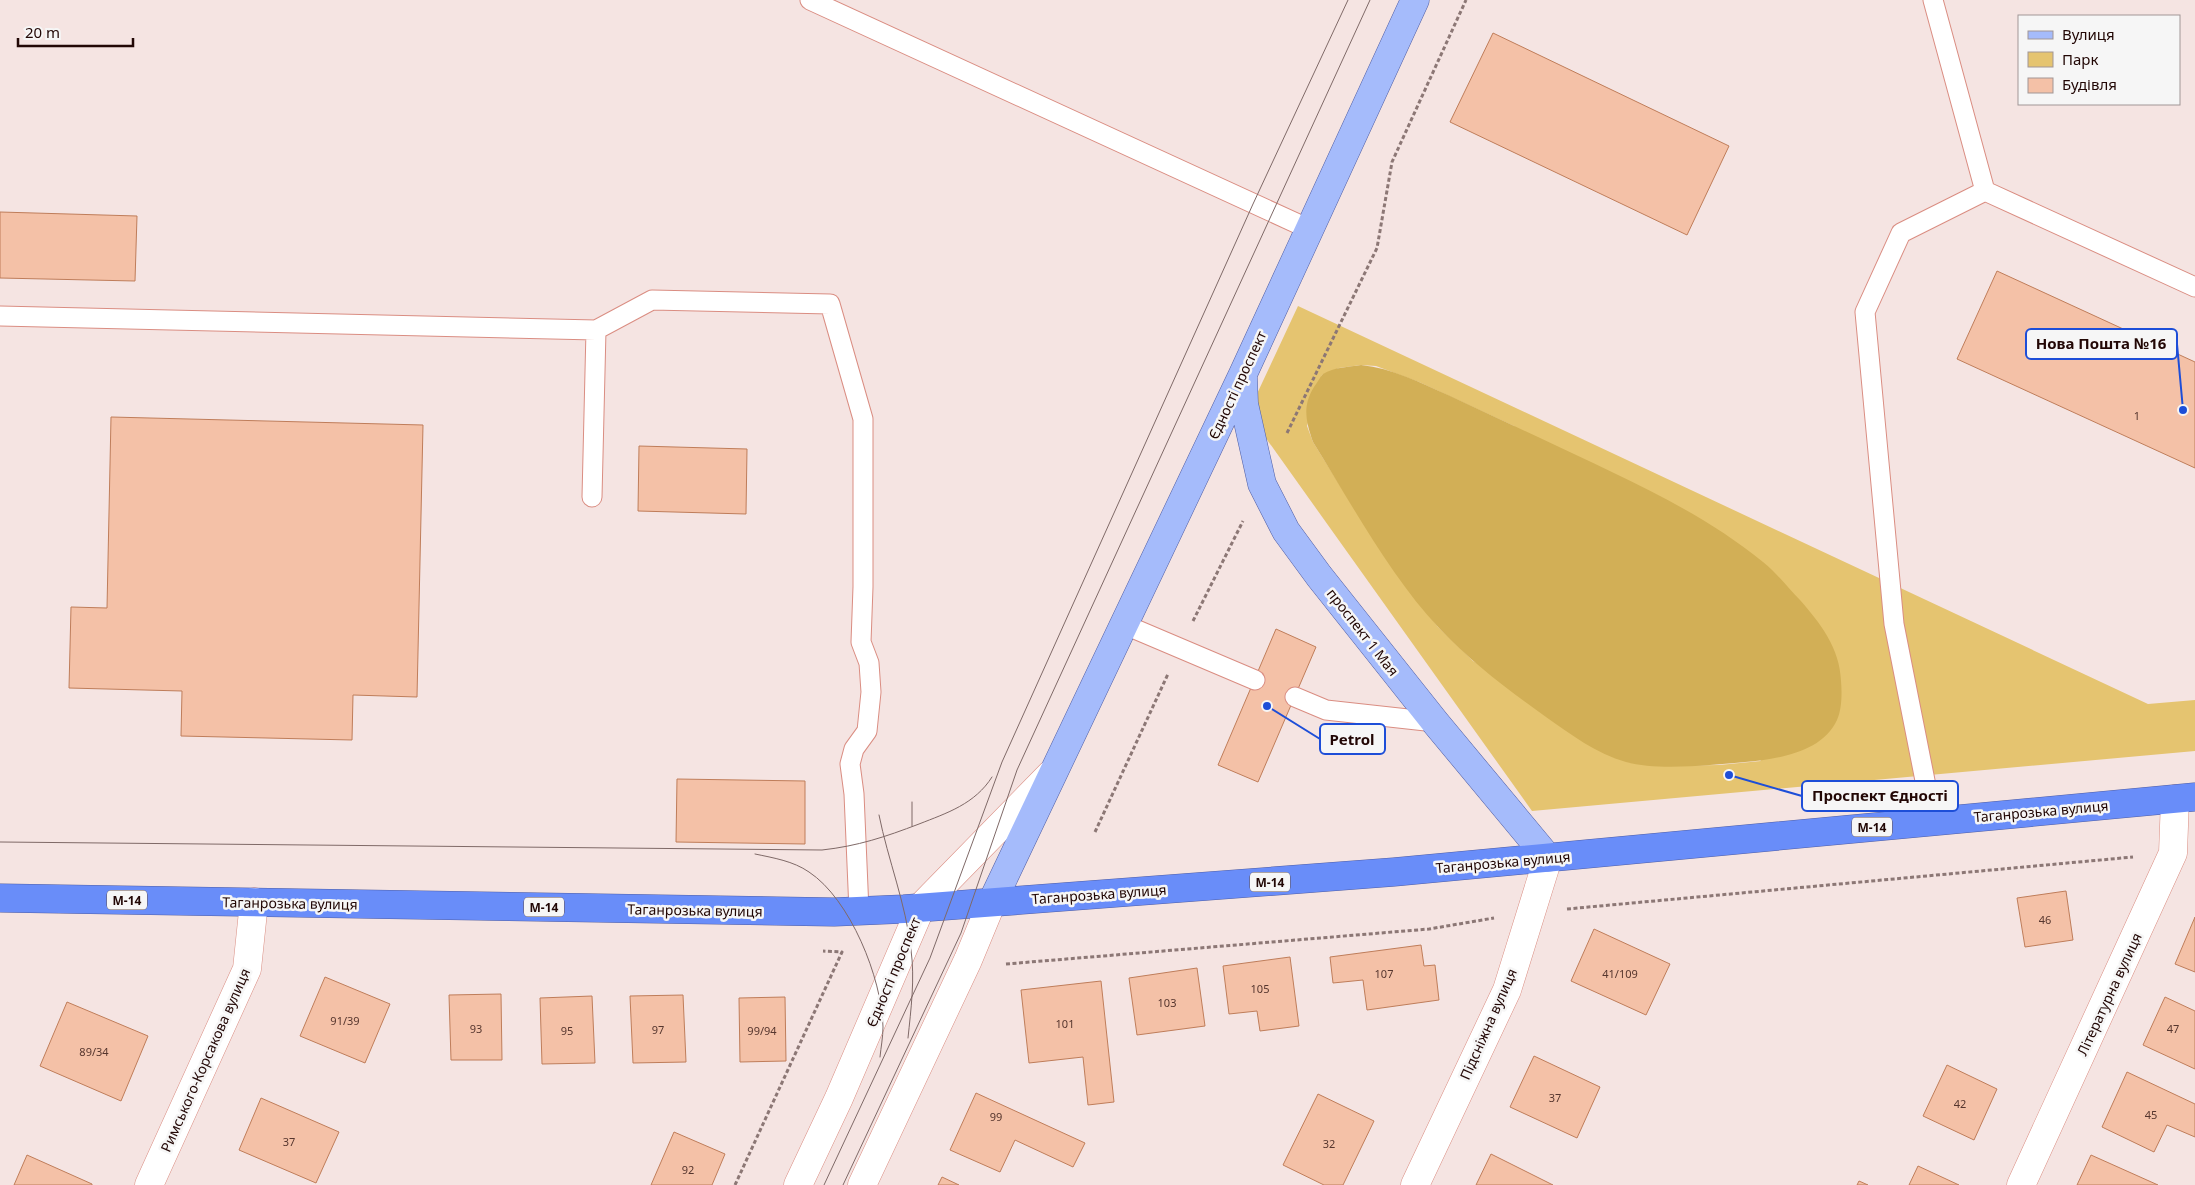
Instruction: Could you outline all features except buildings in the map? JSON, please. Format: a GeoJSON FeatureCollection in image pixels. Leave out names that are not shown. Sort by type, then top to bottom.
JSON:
{"type":"FeatureCollection","features":[{"type":"Feature","properties":{"kind":"highway","name":"Таганрозька вулиця"},"geometry":{"type":"LineString","coordinates":[[0,898],[859,910],[1394,872],[2185,798]]}},
{"type":"Feature","properties":{"kind":"main road","name":"Єдності проспект"},"geometry":{"type":"LineString","coordinates":[[992,902],[1242,374],[1415,0]]}},
{"type":"Feature","properties":{"kind":"main road","name":"проспект 1 Мая"},"geometry":{"type":"LineString","coordinates":[[1242,374],[1244,404],[1262,484],[1286,531],[1318,576],[1435,722],[1548,858]]}},
{"type":"Feature","properties":{"kind":"street","name":"Єдності проспект"},"geometry":{"type":"LineString","coordinates":[[798,1185],[839,1098],[920,906],[1056,769]]}},
{"type":"Feature","properties":{"kind":"street","name":"Літературна вулиця"},"geometry":{"type":"LineString","coordinates":[[2021,1185],[2173,854],[2185,798]]}},
{"type":"Feature","properties":{"kind":"street","name":"Підсніжна вулиця"},"geometry":{"type":"LineString","coordinates":[[1415,1185],[1506,990],[1548,858]]}},
{"type":"Feature","properties":{"kind":"street","name":"Римського-Корсакова вулиця"},"geometry":{"type":"LineString","coordinates":[[149,1185],[247,969],[254,902]]}},
{"type":"Feature","properties":{"kind":"street","name":"Єдності проспект"},"geometry":{"type":"LineString","coordinates":[[862,1185],[968,960],[992,902]]}},
{"type":"Feature","properties":{"kind":"lane"},"geometry":{"type":"LineString","coordinates":[[810,0],[1309,229]]}},
{"type":"Feature","properties":{"kind":"lane"},"geometry":{"type":"LineString","coordinates":[[1933,0],[1984,191]]}},
{"type":"Feature","properties":{"kind":"lane"},"geometry":{"type":"LineString","coordinates":[[1984,191],[2195,288]]}},
{"type":"Feature","properties":{"kind":"lane"},"geometry":{"type":"LineString","coordinates":[[1932,821],[1894,624],[1865,312],[1901,233],[1984,191]]}},
{"type":"Feature","properties":{"kind":"lane"},"geometry":{"type":"LineString","coordinates":[[0,316],[596,330],[652,300],[830,304],[863,419],[864,587],[861,642],[869,663],[872,692],[867,731],[854,749],[850,764],[854,794],[859,910]]}},
{"type":"Feature","properties":{"kind":"lane"},"geometry":{"type":"LineString","coordinates":[[592,497],[596,330]]}},
{"type":"Feature","properties":{"kind":"lane"},"geometry":{"type":"LineString","coordinates":[[1123,624],[1255,680]]}},
{"type":"Feature","properties":{"kind":"lane"},"geometry":{"type":"LineString","coordinates":[[1295,697],[1326,710],[1435,722]]}},
{"type":"Feature","properties":{"kind":"path"},"geometry":{"type":"LineString","coordinates":[[1094,832],[1181,647],[1377,248],[1392,162],[1466,0]]}},
{"type":"Feature","properties":{"kind":"path"},"geometry":{"type":"LineString","coordinates":[[1006,962],[1090,958],[1429,929],[1532,912],[2173,854]]}},
{"type":"Feature","properties":{"kind":"path"},"geometry":{"type":"LineString","coordinates":[[735,1185],[842,952],[823,951]]}},
{"type":"Feature","properties":{"kind":"green space"},"geometry":{"type":"Polygon","coordinates":[[[1298,306],[2148,704],[2195,700],[2195,751],[1532,811],[1248,413],[1298,306]],[[1361,365],[1339,368],[1322,375],[1307,426],[1313,442],[1372,537],[1406,586],[1438,627],[1473,661],[1657,766],[1719,765],[1761,761],[1514,426],[1419,382],[1376,366],[1361,365]]]}},
{"type":"Feature","properties":{"kind":"shaded area"},"geometry":{"type":"Polygon","coordinates":[[[1361,365],[1384,369],[1417,381],[1655,493],[1711,525],[1763,562],[1807,609],[1828,637],[1833,647],[1840,669],[1841,706],[1839,716],[1830,731],[1821,740],[1809,747],[1770,759],[1669,767],[1639,765],[1605,754],[1584,743],[1504,686],[1464,652],[1421,608],[1372,538],[1313,442],[1306,414],[1310,394],[1314,387],[1322,375],[1327,372],[1361,365]]]}},
{"type":"Feature","properties":{"kind":"tram line"},"geometry":{"type":"LineString","coordinates":[[824,1185],[930,958],[1002,762],[1253,204],[1348,0]]}},
{"type":"Feature","properties":{"kind":"tram line"},"geometry":{"type":"LineString","coordinates":[[843,1185],[961,933],[1017,770],[1370,0]]}},
{"type":"Feature","properties":{"kind":"tram line"},"geometry":{"type":"LineString","coordinates":[[0,842],[822,850],[871,840],[940,816],[969,801],[992,777]]}},
{"type":"Feature","properties":{"kind":"tram line"},"geometry":{"type":"LineString","coordinates":[[912,802],[912,826]]}},
{"type":"Feature","properties":{"kind":"tram line"},"geometry":{"type":"LineString","coordinates":[[879,815],[909,933],[913,983],[908,1038]]}},
{"type":"Feature","properties":{"kind":"tram line"},"geometry":{"type":"LineString","coordinates":[[755,854],[790,863],[809,872],[824,884],[850,920],[861,941],[877,986],[883,1027],[880,1057]]}},
{"type":"Feature","properties":{"kind":"place","name":"Нова Пошта №16"},"geometry":{"type":"Point","coordinates":[2183,410]}},
{"type":"Feature","properties":{"kind":"place","name":"Petrol"},"geometry":{"type":"Point","coordinates":[1267,706]}},
{"type":"Feature","properties":{"kind":"place","name":"Проспект Єдності"},"geometry":{"type":"Point","coordinates":[1729,775]}}]}
